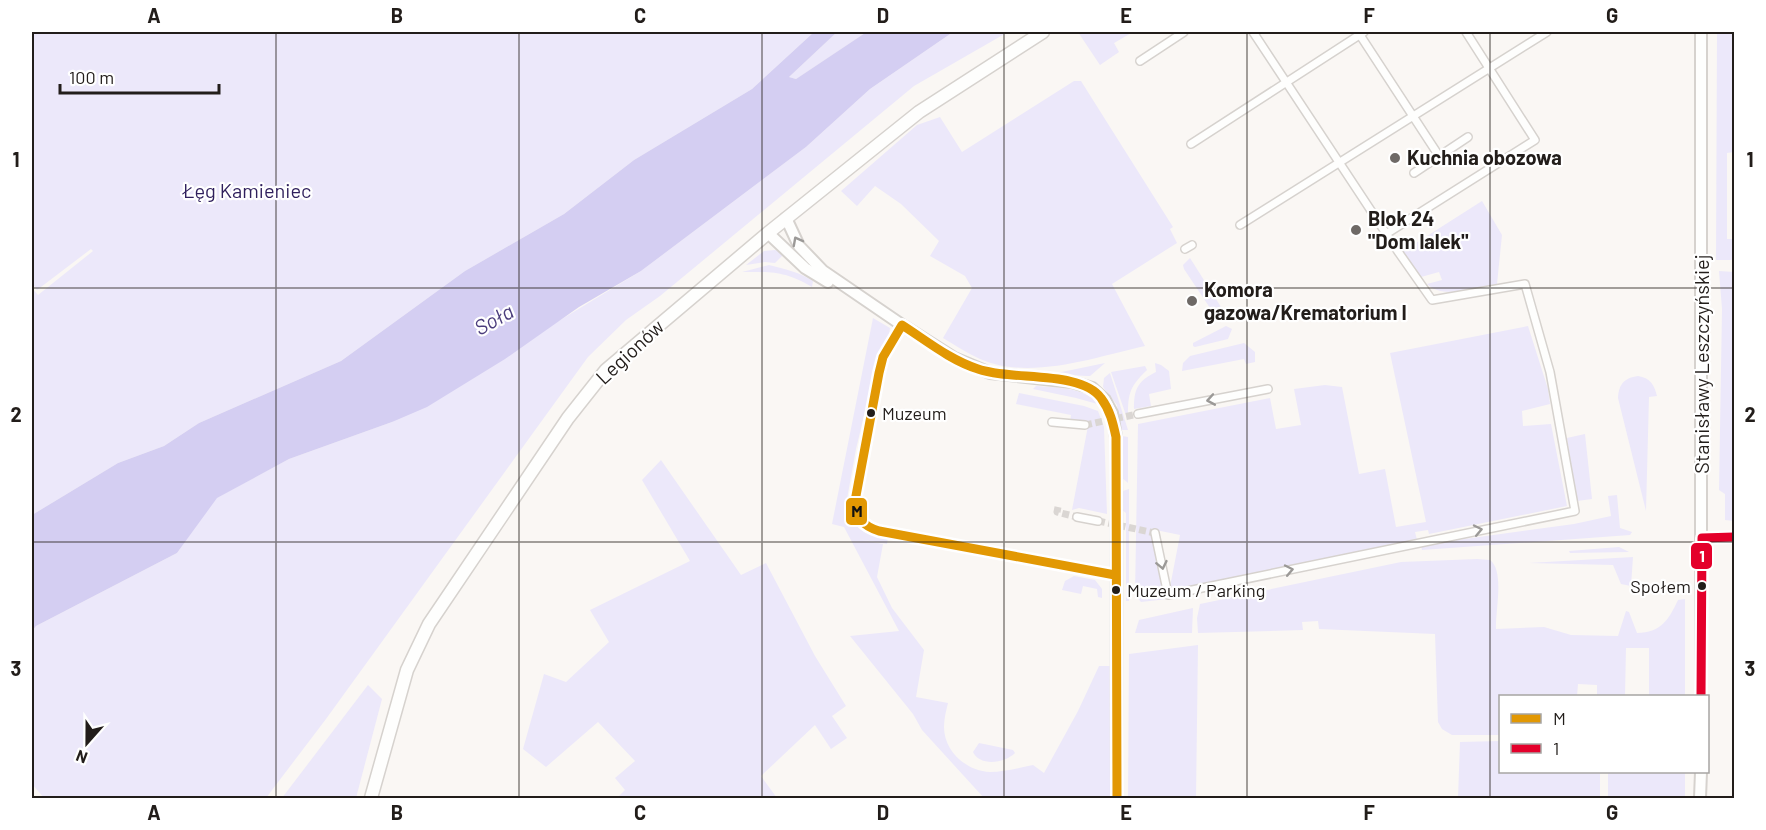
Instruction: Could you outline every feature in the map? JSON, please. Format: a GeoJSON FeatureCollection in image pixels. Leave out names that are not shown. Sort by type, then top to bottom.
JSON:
{"type":"FeatureCollection","features":[{"type":"Feature","properties":{"kind":"main road","name":"Legionów"},"geometry":{"type":"LineString","coordinates":[[371,798],[407,670],[429,624],[568,418],[606,370],[786,218],[919,112],[1043,32]]}},
{"type":"Feature","properties":{"kind":"street"},"geometry":{"type":"LineString","coordinates":[[1140,61],[1184,32]]}},
{"type":"Feature","properties":{"kind":"street"},"geometry":{"type":"LineString","coordinates":[[1155,533],[1168,595],[1575,511],[1550,372],[1525,284],[1432,300],[1386,234],[1254,32]]}},
{"type":"Feature","properties":{"kind":"street"},"geometry":{"type":"LineString","coordinates":[[1191,144],[1361,32],[1439,156]]}},
{"type":"Feature","properties":{"kind":"street"},"geometry":{"type":"LineString","coordinates":[[1386,234],[1535,140],[1466,32]]}},
{"type":"Feature","properties":{"kind":"street"},"geometry":{"type":"LineString","coordinates":[[1240,225],[1547,32]]}},
{"type":"Feature","properties":{"kind":"street","name":"Stanisławy Leszczyńskiej"},"geometry":{"type":"LineString","coordinates":[[1701,32],[1701,695]]}},
{"type":"Feature","properties":{"kind":"street"},"geometry":{"type":"LineString","coordinates":[[1414,173],[1468,137]]}},
{"type":"Feature","properties":{"kind":"street"},"geometry":{"type":"LineString","coordinates":[[786,218],[799,246],[807,257],[823,271],[873,306],[967,365],[990,374],[1072,382],[1092,388],[1105,400],[1112,413],[1116,437],[1117,798]]}},
{"type":"Feature","properties":{"kind":"street"},"geometry":{"type":"LineString","coordinates":[[768,233],[805,268],[873,306]]}},
{"type":"Feature","properties":{"kind":"street"},"geometry":{"type":"LineString","coordinates":[[1138,414],[1268,389]]}},
{"type":"Feature","properties":{"kind":"street"},"geometry":{"type":"LineString","coordinates":[[1052,422],[1085,425]]}},
{"type":"Feature","properties":{"kind":"street"},"geometry":{"type":"LineString","coordinates":[[1077,517],[1098,521]]}},
{"type":"Feature","properties":{"kind":"street"},"geometry":{"type":"LineString","coordinates":[[1702,538],[1734,537]]}},
{"type":"Feature","properties":{"kind":"street"},"geometry":{"type":"LineString","coordinates":[[1700,798],[1701,773]]}},
{"type":"Feature","properties":{"kind":"green space","name":"Łęg Kamieniec"},"geometry":{"type":"Polygon","coordinates":[[[32,32],[814,32],[752,89],[634,160],[564,214],[465,271],[341,361],[199,423],[164,446],[118,463],[32,515],[32,288],[38,295],[93,251],[91,249],[37,290],[32,283],[32,32]]]}},
{"type":"Feature","properties":{"kind":"green space"},"geometry":{"type":"Polygon","coordinates":[[[837,32],[876,32],[865,33],[796,79],[789,77],[837,32]]]}},
{"type":"Feature","properties":{"kind":"green space"},"geometry":{"type":"Polygon","coordinates":[[[953,32],[1008,32],[914,86],[660,296],[626,320],[588,357],[326,719],[266,798],[44,798],[32,784],[32,631],[36,626],[177,553],[216,498],[289,459],[392,422],[641,271],[806,147],[870,89],[953,32]]]}},
{"type":"Feature","properties":{"kind":"green space"},"geometry":{"type":"Polygon","coordinates":[[[1078,32],[1133,32],[1114,43],[1119,52],[1100,65],[1078,32]]]}},
{"type":"Feature","properties":{"kind":"green space"},"geometry":{"type":"Polygon","coordinates":[[[1717,32],[1734,32],[1734,152],[1727,153],[1727,239],[1734,239],[1734,258],[1731,260],[1716,260],[1717,32]]]}},
{"type":"Feature","properties":{"kind":"green space"},"geometry":{"type":"Polygon","coordinates":[[[1074,81],[1081,81],[1173,227],[1170,229],[1177,243],[1112,284],[1145,346],[1062,365],[1020,368],[999,365],[980,359],[943,338],[972,288],[965,276],[930,256],[939,241],[901,204],[875,186],[857,206],[841,191],[917,125],[940,117],[962,152],[1074,81]]]}},
{"type":"Feature","properties":{"kind":"green space"},"geometry":{"type":"Polygon","coordinates":[[[1482,201],[1502,235],[1497,284],[1451,292],[1434,289],[1427,284],[1442,280],[1439,272],[1421,277],[1402,252],[1482,201]]]}},
{"type":"Feature","properties":{"kind":"green space"},"geometry":{"type":"Polygon","coordinates":[[[775,250],[783,255],[775,263],[746,265],[764,251],[775,250]]]}},
{"type":"Feature","properties":{"kind":"green space"},"geometry":{"type":"Polygon","coordinates":[[[1190,258],[1226,315],[1218,320],[1184,269],[1183,265],[1190,258]]]}},
{"type":"Feature","properties":{"kind":"green space"},"geometry":{"type":"Polygon","coordinates":[[[769,265],[808,278],[813,281],[812,287],[794,278],[778,274],[742,272],[769,265]]]}},
{"type":"Feature","properties":{"kind":"green space"},"geometry":{"type":"Polygon","coordinates":[[[1719,271],[1734,272],[1734,521],[1725,520],[1725,494],[1719,490],[1722,309],[1719,271]]]}},
{"type":"Feature","properties":{"kind":"green space"},"geometry":{"type":"Polygon","coordinates":[[[873,318],[890,328],[889,336],[879,353],[856,449],[847,499],[848,509],[855,525],[866,533],[888,538],[887,544],[858,539],[883,544],[877,577],[892,608],[924,650],[916,697],[948,703],[944,721],[945,736],[952,752],[965,764],[990,772],[1033,765],[1044,773],[1078,711],[1099,666],[1112,666],[1110,798],[984,798],[922,730],[913,714],[850,636],[899,631],[844,527],[832,524],[873,318]]]}},
{"type":"Feature","properties":{"kind":"green space"},"geometry":{"type":"Polygon","coordinates":[[[1226,326],[1232,329],[1228,339],[1193,346],[1193,343],[1226,326]]]}},
{"type":"Feature","properties":{"kind":"green space"},"geometry":{"type":"Polygon","coordinates":[[[1528,326],[1548,389],[1550,404],[1522,411],[1523,426],[1551,424],[1567,506],[1429,534],[1428,530],[1415,532],[1417,540],[1169,592],[1180,535],[1151,529],[1167,599],[1141,602],[1135,595],[1138,424],[1270,398],[1276,429],[1301,425],[1294,389],[1325,385],[1342,387],[1359,474],[1385,469],[1396,527],[1426,522],[1390,353],[1528,326]]]}},
{"type":"Feature","properties":{"kind":"green space"},"geometry":{"type":"Polygon","coordinates":[[[1244,343],[1255,352],[1255,362],[1246,364],[1244,359],[1182,371],[1183,363],[1190,356],[1244,343]]]}},
{"type":"Feature","properties":{"kind":"green space"},"geometry":{"type":"Polygon","coordinates":[[[1105,363],[1090,376],[1052,374],[1105,363]]]}},
{"type":"Feature","properties":{"kind":"green space"},"geometry":{"type":"Polygon","coordinates":[[[1155,363],[1169,371],[1171,389],[1149,394],[1151,406],[1134,409],[1138,387],[1156,372],[1155,363]]]}},
{"type":"Feature","properties":{"kind":"green space"},"geometry":{"type":"Polygon","coordinates":[[[1145,366],[1147,370],[1130,392],[1128,421],[1111,372],[1145,366]]]}},
{"type":"Feature","properties":{"kind":"green space"},"geometry":{"type":"Polygon","coordinates":[[[1110,373],[1128,430],[1121,430],[1117,405],[1103,387],[1104,378],[1110,373]]]}},
{"type":"Feature","properties":{"kind":"green space"},"geometry":{"type":"Polygon","coordinates":[[[1638,376],[1651,382],[1657,396],[1649,397],[1646,511],[1618,398],[1623,382],[1638,376]]]}},
{"type":"Feature","properties":{"kind":"green space"},"geometry":{"type":"Polygon","coordinates":[[[1036,386],[1079,392],[1101,405],[1033,389],[1036,386]]]}},
{"type":"Feature","properties":{"kind":"green space"},"geometry":{"type":"Polygon","coordinates":[[[1019,393],[1098,411],[1104,427],[1107,514],[1079,508],[1072,510],[1088,426],[1070,422],[1071,415],[1016,404],[1019,393]]]}},
{"type":"Feature","properties":{"kind":"green space"},"geometry":{"type":"Polygon","coordinates":[[[1585,434],[1592,499],[1577,501],[1567,438],[1585,434]]]}},
{"type":"Feature","properties":{"kind":"green space"},"geometry":{"type":"Polygon","coordinates":[[[1122,436],[1128,437],[1128,483],[1122,478],[1122,436]]]}},
{"type":"Feature","properties":{"kind":"green space"},"geometry":{"type":"Polygon","coordinates":[[[661,460],[741,575],[766,563],[815,656],[846,706],[832,716],[847,738],[831,749],[815,725],[761,776],[777,798],[617,798],[625,790],[615,778],[635,761],[598,722],[546,767],[523,749],[544,674],[566,682],[609,642],[590,610],[690,561],[642,480],[661,460]]]}},
{"type":"Feature","properties":{"kind":"green space"},"geometry":{"type":"Polygon","coordinates":[[[1129,489],[1129,601],[1126,601],[1126,513],[1122,510],[1123,491],[1129,489]]]}},
{"type":"Feature","properties":{"kind":"green space"},"geometry":{"type":"Polygon","coordinates":[[[1617,495],[1620,528],[1632,532],[1630,535],[1422,550],[1421,545],[1574,524],[1611,516],[1608,496],[1617,495]]]}},
{"type":"Feature","properties":{"kind":"green space"},"geometry":{"type":"Polygon","coordinates":[[[1619,547],[1629,552],[1570,553],[1569,551],[1619,547]]]}},
{"type":"Feature","properties":{"kind":"green space"},"geometry":{"type":"Polygon","coordinates":[[[1633,557],[1631,586],[1621,584],[1613,565],[1529,563],[1633,557]]]}},
{"type":"Feature","properties":{"kind":"green space"},"geometry":{"type":"Polygon","coordinates":[[[1490,560],[1495,565],[1498,582],[1496,629],[1544,627],[1571,635],[1618,636],[1626,611],[1629,612],[1637,633],[1645,632],[1663,624],[1678,600],[1685,599],[1685,695],[1649,695],[1649,648],[1626,648],[1625,695],[1597,695],[1597,685],[1578,684],[1577,695],[1499,695],[1499,735],[1452,735],[1442,729],[1438,722],[1435,634],[1319,629],[1318,621],[1302,622],[1303,630],[1198,633],[1197,618],[1200,604],[1401,562],[1490,560]]]}},
{"type":"Feature","properties":{"kind":"green space"},"geometry":{"type":"Polygon","coordinates":[[[1074,576],[1095,580],[1102,589],[1102,598],[1098,597],[1097,589],[1083,586],[1081,594],[1062,590],[1065,581],[1074,576]]]}},
{"type":"Feature","properties":{"kind":"green space"},"geometry":{"type":"Polygon","coordinates":[[[1193,608],[1192,633],[1135,633],[1139,620],[1193,608]]]}},
{"type":"Feature","properties":{"kind":"green space"},"geometry":{"type":"Polygon","coordinates":[[[1198,645],[1196,798],[1128,798],[1129,654],[1198,645]]]}},
{"type":"Feature","properties":{"kind":"green space"},"geometry":{"type":"Polygon","coordinates":[[[368,685],[382,699],[356,798],[282,798],[368,685]]]}},
{"type":"Feature","properties":{"kind":"green space"},"geometry":{"type":"Polygon","coordinates":[[[1499,741],[1499,773],[1600,773],[1600,798],[1458,798],[1460,742],[1499,741]]]}},
{"type":"Feature","properties":{"kind":"green space"},"geometry":{"type":"Polygon","coordinates":[[[979,743],[1013,750],[1015,753],[999,761],[987,762],[976,757],[973,752],[979,743]]]}},
{"type":"Feature","properties":{"kind":"green space"},"geometry":{"type":"Polygon","coordinates":[[[1608,773],[1685,773],[1685,798],[1608,798],[1608,773]]]}},
{"type":"Feature","properties":{"kind":"water","name":"Soła"},"geometry":{"type":"Polygon","coordinates":[[[814,32],[837,32],[789,77],[796,79],[865,33],[953,32],[870,89],[806,147],[641,271],[579,307],[505,359],[427,407],[289,459],[217,498],[177,553],[36,626],[32,631],[32,515],[118,463],[164,446],[199,423],[341,361],[465,271],[564,214],[634,160],[752,89],[814,32]]]}},
{"type":"Feature","properties":{"kind":"tunnel"},"geometry":{"type":"LineString","coordinates":[[1085,425],[1138,414]]}},
{"type":"Feature","properties":{"kind":"tunnel"},"geometry":{"type":"LineString","coordinates":[[1058,507],[1057,512],[1077,517]]}},
{"type":"Feature","properties":{"kind":"tunnel"},"geometry":{"type":"LineString","coordinates":[[1098,521],[1155,533]]}},
{"type":"Feature","properties":{"kind":"transit line","name":"M"},"geometry":{"type":"LineString","coordinates":[[1115,575],[879,531],[869,527],[861,520],[855,501],[879,373],[883,357],[902,325],[948,355],[978,369],[992,373],[1078,383],[1091,389],[1101,398],[1109,412],[1116,437],[1117,798]]}},
{"type":"Feature","properties":{"kind":"transit line","name":"1"},"geometry":{"type":"LineString","coordinates":[[1701,695],[1702,538],[1734,537]]}},
{"type":"Feature","properties":{"kind":"place","name":"Kuchnia obozowa"},"geometry":{"type":"Point","coordinates":[1395,158]}},
{"type":"Feature","properties":{"kind":"place","name":"Blok 24 \"Dom lalek\""},"geometry":{"type":"Point","coordinates":[1356,230]}},
{"type":"Feature","properties":{"kind":"place","name":"Komora gazowa/Krematorium I"},"geometry":{"type":"Point","coordinates":[1192,301]}},
{"type":"Feature","properties":{"kind":"place","name":"Muzeum"},"geometry":{"type":"Point","coordinates":[871,413]}},
{"type":"Feature","properties":{"kind":"place","name":"Społem"},"geometry":{"type":"Point","coordinates":[1702,586]}},
{"type":"Feature","properties":{"kind":"place","name":"Muzeum / Parking"},"geometry":{"type":"Point","coordinates":[1116,590]}}]}
